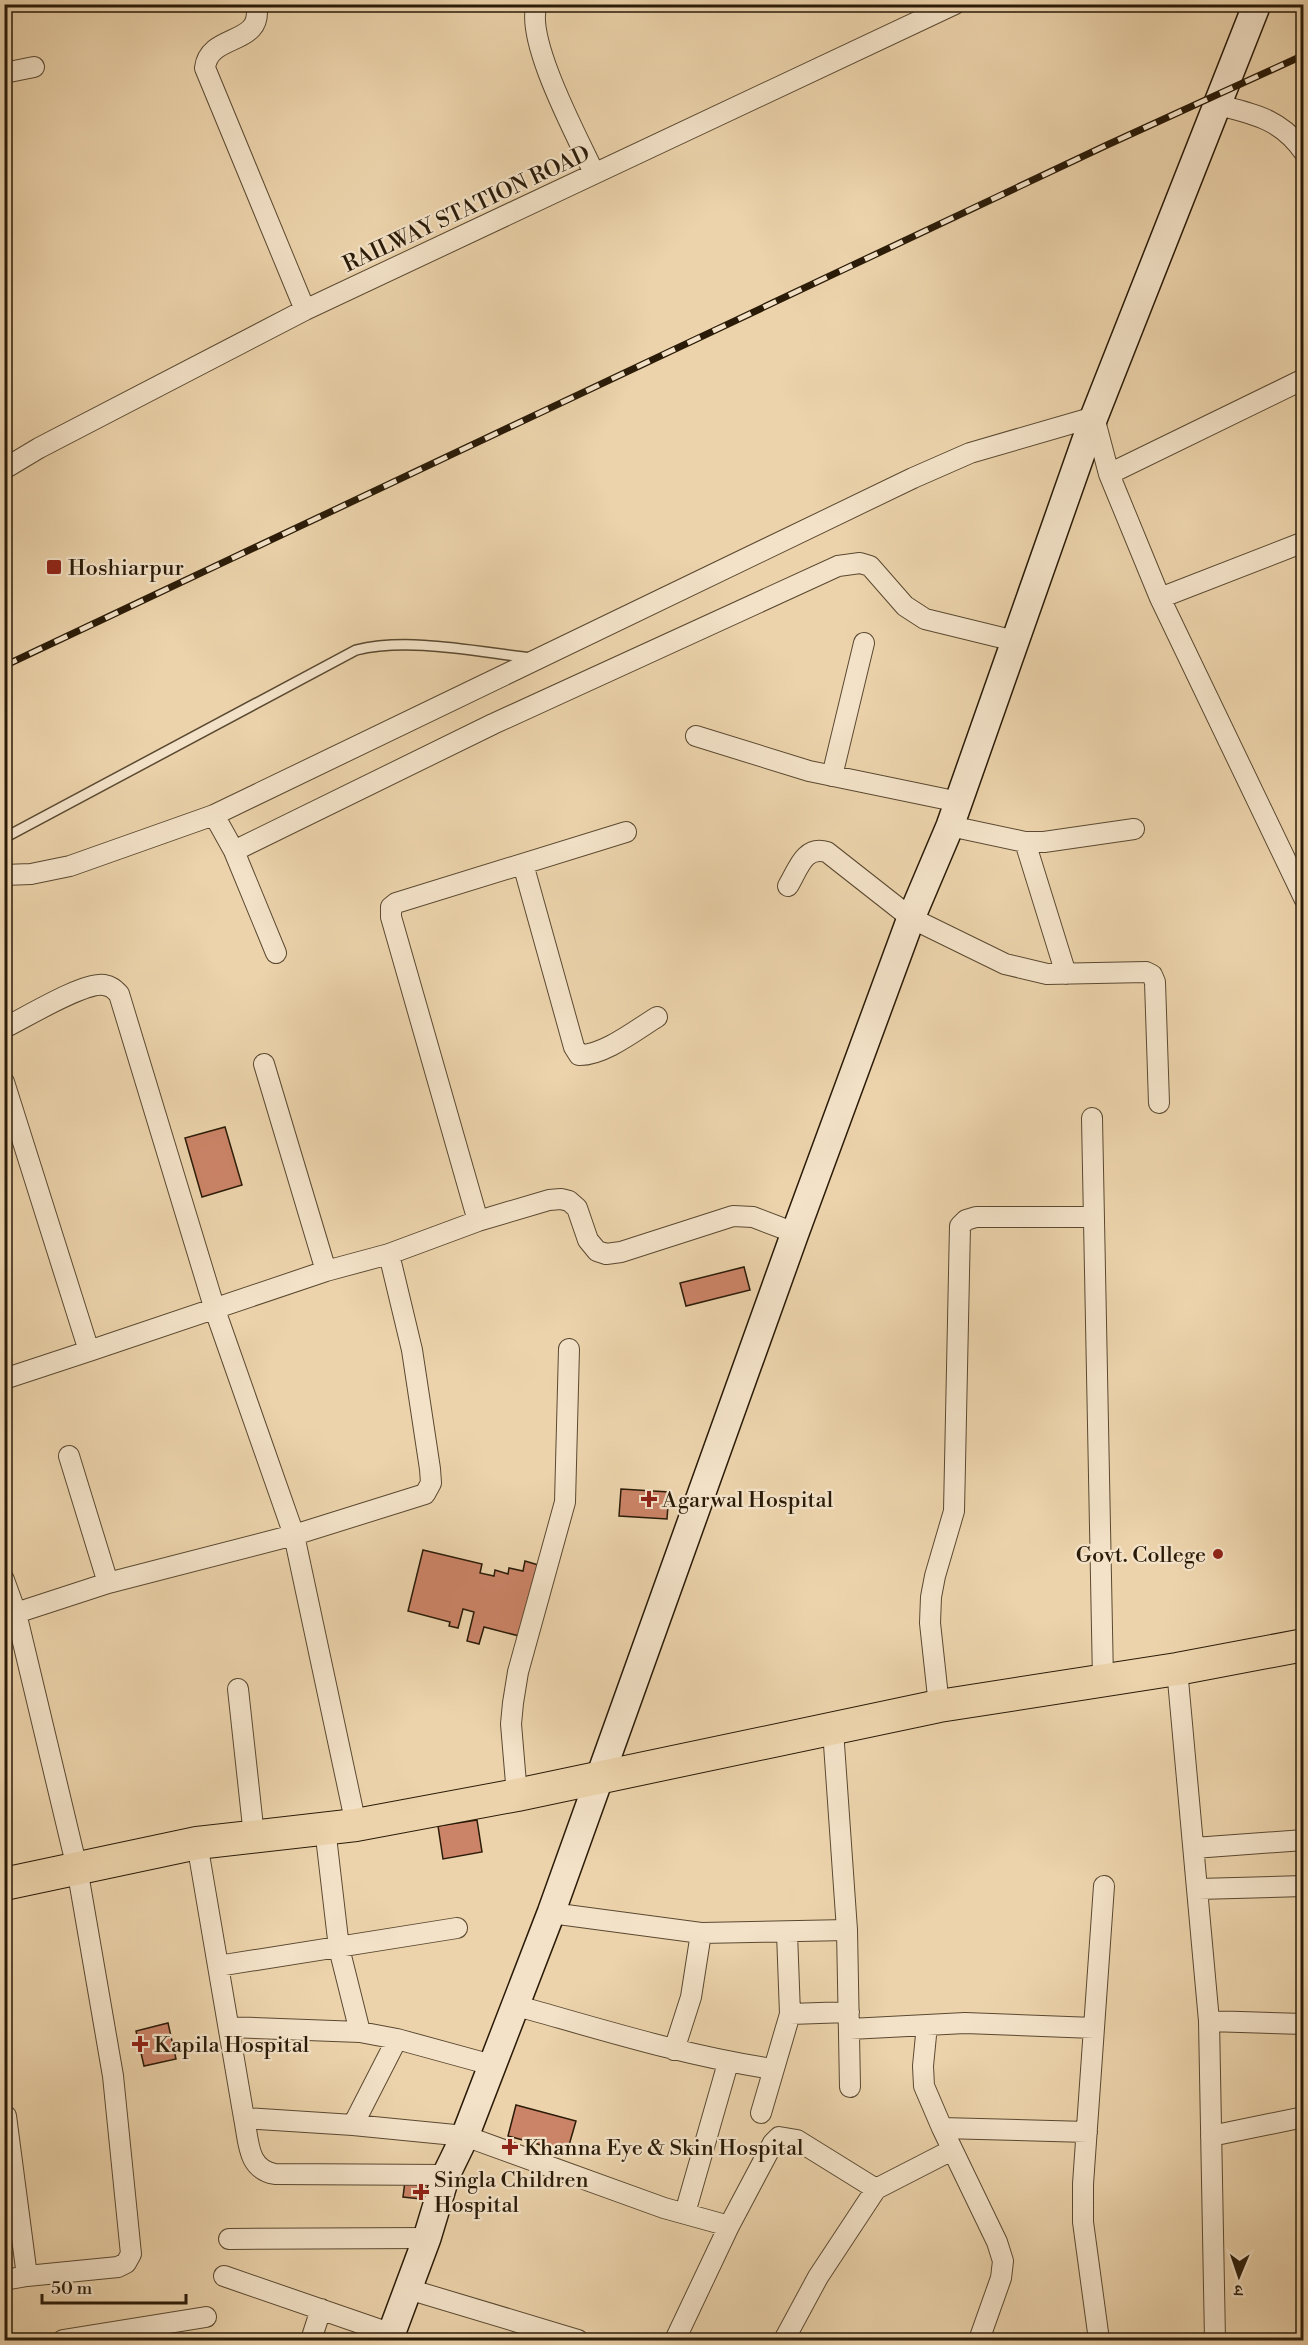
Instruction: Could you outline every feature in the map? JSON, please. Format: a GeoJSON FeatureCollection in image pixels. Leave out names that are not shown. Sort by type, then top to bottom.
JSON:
{"type":"FeatureCollection","features":[{"type":"Feature","properties":{"kind":"main road"},"geometry":{"type":"LineString","coordinates":[[391,2337],[427,2238],[446,2175],[465,2136],[551,1914],[795,1233],[911,918],[955,814],[1094,417],[1257,4]]}},
{"type":"Feature","properties":{"kind":"main road"},"geometry":{"type":"LineString","coordinates":[[4,1884],[197,1843],[356,1825],[518,1795],[939,1706],[1177,1669],[1304,1645]]}},
{"type":"Feature","properties":{"kind":"street"},"geometry":{"type":"LineString","coordinates":[[256,4],[258,13],[256,24],[246,34],[211,51],[206,58],[205,68],[305,310]]}},
{"type":"Feature","properties":{"kind":"street","name":"RAILWAY STATION ROAD"},"geometry":{"type":"LineString","coordinates":[[4,469],[39,448],[305,310],[955,4]]}},
{"type":"Feature","properties":{"kind":"street"},"geometry":{"type":"LineString","coordinates":[[531,8],[544,61],[594,173]]}},
{"type":"Feature","properties":{"kind":"street"},"geometry":{"type":"LineString","coordinates":[[4,73],[34,67]]}},
{"type":"Feature","properties":{"kind":"street"},"geometry":{"type":"LineString","coordinates":[[1218,105],[1260,115],[1280,127],[1304,152]]}},
{"type":"Feature","properties":{"kind":"street"},"geometry":{"type":"LineString","coordinates":[[1109,474],[1304,379]]}},
{"type":"Feature","properties":{"kind":"street"},"geometry":{"type":"LineString","coordinates":[[4,875],[31,874],[70,866],[214,815],[913,478],[970,453],[1094,417],[1109,474],[1160,598],[1304,898]]}},
{"type":"Feature","properties":{"kind":"street"},"geometry":{"type":"LineString","coordinates":[[1160,598],[1304,542]]}},
{"type":"Feature","properties":{"kind":"street"},"geometry":{"type":"LineString","coordinates":[[234,851],[493,724],[850,563],[860,563],[870,567],[905,606],[925,619],[1015,641]]}},
{"type":"Feature","properties":{"kind":"street"},"geometry":{"type":"LineString","coordinates":[[832,776],[864,643]]}},
{"type":"Feature","properties":{"kind":"street"},"geometry":{"type":"LineString","coordinates":[[696,736],[955,814],[1025,842],[1044,842],[1134,829]]}},
{"type":"Feature","properties":{"kind":"street"},"geometry":{"type":"LineString","coordinates":[[214,815],[234,851],[276,953]]}},
{"type":"Feature","properties":{"kind":"street"},"geometry":{"type":"LineString","coordinates":[[478,1221],[390,910],[396,903],[626,832]]}},
{"type":"Feature","properties":{"kind":"street"},"geometry":{"type":"LineString","coordinates":[[1025,842],[1066,974]]}},
{"type":"Feature","properties":{"kind":"street"},"geometry":{"type":"LineString","coordinates":[[788,886],[806,856],[812,850],[820,850],[827,852],[911,918],[1005,964],[1027,971],[1066,974],[1146,972],[1152,975],[1155,982],[1159,1103]]}},
{"type":"Feature","properties":{"kind":"street"},"geometry":{"type":"LineString","coordinates":[[523,864],[574,1047],[579,1055],[588,1055],[600,1050],[657,1017]]}},
{"type":"Feature","properties":{"kind":"street"},"geometry":{"type":"LineString","coordinates":[[4,1028],[84,988],[101,984],[112,987],[119,994],[215,1310],[294,1535],[356,1825]]}},
{"type":"Feature","properties":{"kind":"street"},"geometry":{"type":"LineString","coordinates":[[264,1064],[326,1271]]}},
{"type":"Feature","properties":{"kind":"street"},"geometry":{"type":"LineString","coordinates":[[4,1082],[90,1351]]}},
{"type":"Feature","properties":{"kind":"street"},"geometry":{"type":"LineString","coordinates":[[1092,1118],[1102,1680]]}},
{"type":"Feature","properties":{"kind":"street"},"geometry":{"type":"LineString","coordinates":[[4,1379],[326,1271],[389,1254],[478,1221],[549,1200],[569,1201],[577,1208],[588,1240],[597,1251],[606,1254],[621,1252],[733,1216],[753,1216],[795,1233]]}},
{"type":"Feature","properties":{"kind":"street"},"geometry":{"type":"LineString","coordinates":[[939,1706],[930,1623],[931,1597],[954,1511],[960,1226],[966,1220],[976,1217],[1094,1217]]}},
{"type":"Feature","properties":{"kind":"street"},"geometry":{"type":"LineString","coordinates":[[16,1613],[108,1583],[294,1535],[425,1494],[431,1483],[412,1350],[389,1254]]}},
{"type":"Feature","properties":{"kind":"street"},"geometry":{"type":"LineString","coordinates":[[518,1795],[511,1724],[513,1703],[518,1672],[565,1502],[569,1350]]}},
{"type":"Feature","properties":{"kind":"street"},"geometry":{"type":"LineString","coordinates":[[69,1456],[108,1583]]}},
{"type":"Feature","properties":{"kind":"street"},"geometry":{"type":"LineString","coordinates":[[4,1580],[16,1613],[77,1868],[113,2076],[130,2254],[126,2263],[118,2267],[4,2280]]}},
{"type":"Feature","properties":{"kind":"street"},"geometry":{"type":"LineString","coordinates":[[1177,1669],[1209,2021],[1215,2340]]}},
{"type":"Feature","properties":{"kind":"street"},"geometry":{"type":"LineString","coordinates":[[238,1689],[254,1836]]}},
{"type":"Feature","properties":{"kind":"street"},"geometry":{"type":"LineString","coordinates":[[833,1730],[848,1930],[850,2087]]}},
{"type":"Feature","properties":{"kind":"street"},"geometry":{"type":"LineString","coordinates":[[326,1828],[339,1948],[360,2032]]}},
{"type":"Feature","properties":{"kind":"street"},"geometry":{"type":"LineString","coordinates":[[1194,1848],[1304,1840]]}},
{"type":"Feature","properties":{"kind":"street"},"geometry":{"type":"LineString","coordinates":[[197,1843],[251,2155],[263,2172],[275,2174],[446,2175]]}},
{"type":"Feature","properties":{"kind":"street"},"geometry":{"type":"LineString","coordinates":[[1099,2340],[1083,2222],[1104,1886]]}},
{"type":"Feature","properties":{"kind":"street"},"geometry":{"type":"LineString","coordinates":[[1198,1889],[1304,1886]]}},
{"type":"Feature","properties":{"kind":"street"},"geometry":{"type":"LineString","coordinates":[[551,1914],[701,1933],[848,1930]]}},
{"type":"Feature","properties":{"kind":"street"},"geometry":{"type":"LineString","coordinates":[[218,1966],[458,1928]]}},
{"type":"Feature","properties":{"kind":"street"},"geometry":{"type":"LineString","coordinates":[[674,2050],[691,1997],[701,1933]]}},
{"type":"Feature","properties":{"kind":"street"},"geometry":{"type":"LineString","coordinates":[[761,2113],[790,2014],[788,1933]]}},
{"type":"Feature","properties":{"kind":"street"},"geometry":{"type":"LineString","coordinates":[[514,2005],[674,2050],[773,2069]]}},
{"type":"Feature","properties":{"kind":"street"},"geometry":{"type":"LineString","coordinates":[[790,2014],[850,2021],[927,2025],[965,2023],[1094,2028]]}},
{"type":"Feature","properties":{"kind":"street"},"geometry":{"type":"LineString","coordinates":[[1209,2021],[1304,2024]]}},
{"type":"Feature","properties":{"kind":"street"},"geometry":{"type":"LineString","coordinates":[[927,2025],[923,2066],[924,2086],[997,2242],[1003,2261],[1001,2278],[979,2340]]}},
{"type":"Feature","properties":{"kind":"street"},"geometry":{"type":"LineString","coordinates":[[229,2027],[360,2032],[397,2038],[492,2065]]}},
{"type":"Feature","properties":{"kind":"street"},"geometry":{"type":"LineString","coordinates":[[353,2125],[397,2038]]}},
{"type":"Feature","properties":{"kind":"street"},"geometry":{"type":"LineString","coordinates":[[685,2213],[728,2062]]}},
{"type":"Feature","properties":{"kind":"street"},"geometry":{"type":"LineString","coordinates":[[6,2116],[27,2276]]}},
{"type":"Feature","properties":{"kind":"street"},"geometry":{"type":"LineString","coordinates":[[1211,2136],[1304,2116]]}},
{"type":"Feature","properties":{"kind":"street"},"geometry":{"type":"LineString","coordinates":[[244,2118],[353,2125],[465,2136],[664,2208],[729,2226]]}},
{"type":"Feature","properties":{"kind":"street"},"geometry":{"type":"LineString","coordinates":[[942,2128],[1087,2132]]}},
{"type":"Feature","properties":{"kind":"street"},"geometry":{"type":"LineString","coordinates":[[675,2340],[729,2226],[773,2143],[779,2137],[797,2140],[876,2189]]}},
{"type":"Feature","properties":{"kind":"street"},"geometry":{"type":"LineString","coordinates":[[784,2340],[818,2277],[876,2189],[952,2150]]}},
{"type":"Feature","properties":{"kind":"street"},"geometry":{"type":"LineString","coordinates":[[229,2239],[427,2238]]}},
{"type":"Feature","properties":{"kind":"street"},"geometry":{"type":"LineString","coordinates":[[224,2276],[321,2309],[391,2337]]}},
{"type":"Feature","properties":{"kind":"street"},"geometry":{"type":"LineString","coordinates":[[408,2289],[578,2340]]}},
{"type":"Feature","properties":{"kind":"street"},"geometry":{"type":"LineString","coordinates":[[311,2340],[321,2309]]}},
{"type":"Feature","properties":{"kind":"street"},"geometry":{"type":"LineString","coordinates":[[63,2340],[206,2317]]}},
{"type":"Feature","properties":{"kind":"lane"},"geometry":{"type":"LineString","coordinates":[[4,838],[356,650],[375,645],[428,646],[538,659]]}},
{"type":"Feature","properties":{"kind":"building"},"geometry":{"type":"Polygon","coordinates":[[[225,1127],[242,1185],[202,1197],[185,1138],[225,1127]]]}},
{"type":"Feature","properties":{"kind":"building"},"geometry":{"type":"Polygon","coordinates":[[[744,1267],[750,1290],[686,1306],[680,1283],[744,1267]]]}},
{"type":"Feature","properties":{"kind":"building"},"geometry":{"type":"Polygon","coordinates":[[[621,1489],[669,1492],[667,1519],[619,1516],[621,1489]]]}},
{"type":"Feature","properties":{"kind":"building"},"geometry":{"type":"Polygon","coordinates":[[[423,1550],[482,1564],[480,1573],[494,1576],[495,1570],[508,1574],[509,1568],[523,1571],[525,1561],[545,1567],[527,1638],[484,1627],[479,1644],[467,1641],[474,1612],[463,1609],[458,1628],[449,1626],[450,1622],[408,1611],[423,1550]]]}},
{"type":"Feature","properties":{"kind":"building"},"geometry":{"type":"Polygon","coordinates":[[[477,1820],[482,1852],[443,1859],[438,1826],[477,1820]]]}},
{"type":"Feature","properties":{"kind":"building"},"geometry":{"type":"Polygon","coordinates":[[[168,2023],[176,2059],[144,2066],[136,2031],[168,2023]]]}},
{"type":"Feature","properties":{"kind":"building"},"geometry":{"type":"Polygon","coordinates":[[[516,2105],[576,2121],[567,2152],[508,2136],[516,2105]]]}},
{"type":"Feature","properties":{"kind":"building"},"geometry":{"type":"Polygon","coordinates":[[[405,2181],[432,2184],[430,2200],[403,2197],[405,2181]]]}},
{"type":"Feature","properties":{"kind":"railway"},"geometry":{"type":"LineString","coordinates":[[4,666],[1107,145],[1304,55]]}},
{"type":"Feature","properties":{"kind":"place","name":"Hoshiarpur"},"geometry":{"type":"Point","coordinates":[54,567]}},
{"type":"Feature","properties":{"kind":"place","name":"Agarwal Hospital"},"geometry":{"type":"Point","coordinates":[649,1499]}},
{"type":"Feature","properties":{"kind":"place","name":"Govt. College"},"geometry":{"type":"Point","coordinates":[1218,1554]}},
{"type":"Feature","properties":{"kind":"place","name":"Kapila Hospital"},"geometry":{"type":"Point","coordinates":[140,2044]}},
{"type":"Feature","properties":{"kind":"place","name":"Khanna Eye & Skin Hospital"},"geometry":{"type":"Point","coordinates":[510,2147]}},
{"type":"Feature","properties":{"kind":"place","name":"Singla Children Hospital"},"geometry":{"type":"Point","coordinates":[421,2192]}}]}
